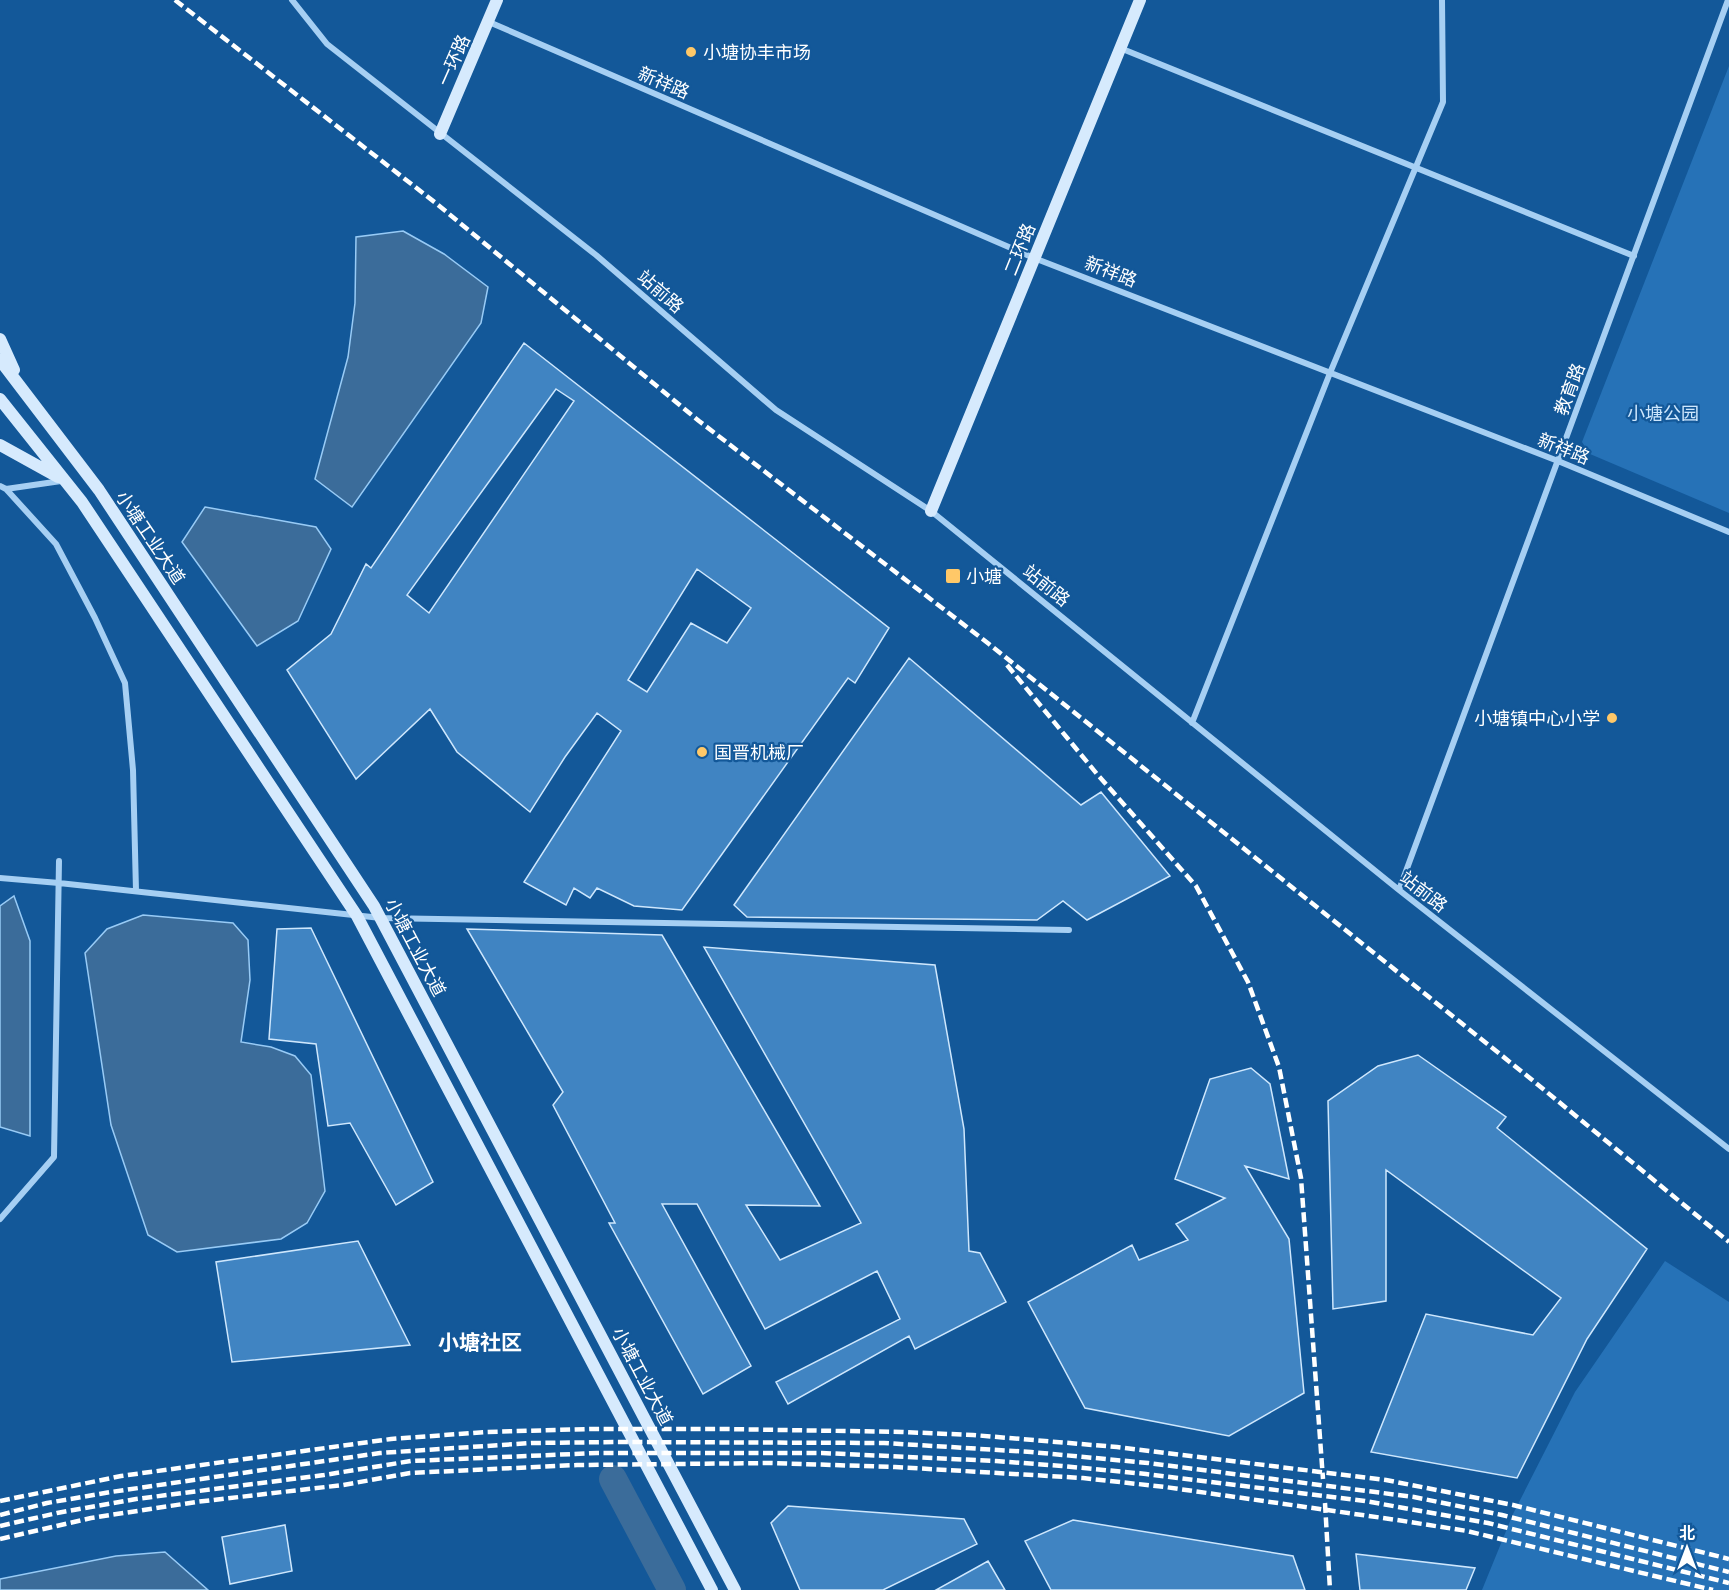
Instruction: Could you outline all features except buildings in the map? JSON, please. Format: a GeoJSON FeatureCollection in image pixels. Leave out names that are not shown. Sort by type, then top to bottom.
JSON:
{"type":"FeatureCollection","features":[{"type":"Feature","properties":{"kind":"main road","name":"一环路"},"geometry":{"type":"LineString","coordinates":[[440,134],[497,0]]}},
{"type":"Feature","properties":{"kind":"main road","name":"二环路"},"geometry":{"type":"LineString","coordinates":[[931,511],[1140,0]]}},
{"type":"Feature","properties":{"kind":"main road"},"geometry":{"type":"LineString","coordinates":[[0,339],[25,393]]}},
{"type":"Feature","properties":{"kind":"main road","name":"小塘工业大道"},"geometry":{"type":"LineString","coordinates":[[0,360],[99,490],[381,918],[735,1590]]}},
{"type":"Feature","properties":{"kind":"main road","name":"小塘工业大道"},"geometry":{"type":"LineString","coordinates":[[0,399],[95,522],[357,916],[712,1590]]}},
{"type":"Feature","properties":{"kind":"main road"},"geometry":{"type":"LineString","coordinates":[[0,445],[64,480]]}},
{"type":"Feature","properties":{"kind":"street","name":"站前路"},"geometry":{"type":"LineString","coordinates":[[292,0],[327,44],[596,255],[777,410],[931,511],[1399,890],[1729,1149]]}},
{"type":"Feature","properties":{"kind":"street"},"geometry":{"type":"LineString","coordinates":[[1192,723],[1330,373],[1443,102],[1442,0]]}},
{"type":"Feature","properties":{"kind":"street","name":"教育路"},"geometry":{"type":"LineString","coordinates":[[1399,890],[1728,0]]}},
{"type":"Feature","properties":{"kind":"street","name":"新祥路"},"geometry":{"type":"LineString","coordinates":[[489,22],[1034,258],[1558,461],[1729,532]]}},
{"type":"Feature","properties":{"kind":"street"},"geometry":{"type":"LineString","coordinates":[[1120,48],[1634,256]]}},
{"type":"Feature","properties":{"kind":"street"},"geometry":{"type":"LineString","coordinates":[[3,488],[64,480]]}},
{"type":"Feature","properties":{"kind":"street"},"geometry":{"type":"LineString","coordinates":[[3,488],[56,544],[125,682],[133,770],[136,891]]}},
{"type":"Feature","properties":{"kind":"street"},"geometry":{"type":"LineString","coordinates":[[0,1220],[54,1157],[59,861]]}},
{"type":"Feature","properties":{"kind":"street"},"geometry":{"type":"LineString","coordinates":[[0,878],[381,918],[1069,930]]}},
{"type":"Feature","properties":{"kind":"green space","name":"小塘公园"},"geometry":{"type":"Polygon","coordinates":[[[1729,66],[1729,513],[1590,454],[1582,442],[1729,66]]]}},
{"type":"Feature","properties":{"kind":"green space"},"geometry":{"type":"Polygon","coordinates":[[[1665,1261],[1729,1302],[1729,1590],[1482,1590],[1513,1514],[1575,1392],[1665,1261]]]}},
{"type":"Feature","properties":{"kind":"shaded area"},"geometry":{"type":"Polygon","coordinates":[[[403,231],[444,254],[488,287],[481,323],[352,507],[315,479],[348,357],[355,303],[356,237],[403,231]]]}},
{"type":"Feature","properties":{"kind":"shaded area"},"geometry":{"type":"Polygon","coordinates":[[[205,507],[316,527],[331,549],[298,621],[257,646],[182,542],[205,507]]]}},
{"type":"Feature","properties":{"kind":"shaded area"},"geometry":{"type":"Polygon","coordinates":[[[14,896],[30,941],[30,1136],[0,1127],[0,906],[14,896]]]}},
{"type":"Feature","properties":{"kind":"shaded area"},"geometry":{"type":"Polygon","coordinates":[[[143,915],[233,923],[248,940],[250,980],[241,1042],[271,1047],[295,1056],[311,1075],[325,1191],[307,1223],[281,1239],[177,1252],[148,1235],[111,1125],[85,953],[107,929],[143,915]]]}},
{"type":"Feature","properties":{"kind":"shaded area"},"geometry":{"type":"Polygon","coordinates":[[[165,1552],[208,1590],[0,1590],[0,1579],[116,1556],[165,1552]]]}},
{"type":"Feature","properties":{"kind":"waterway"},"geometry":{"type":"LineString","coordinates":[[613,1479],[672,1590]]}},
{"type":"Feature","properties":{"kind":"railway"},"geometry":{"type":"LineString","coordinates":[[175,0],[437,204],[699,421],[989,644],[1531,1079],[1729,1242]]}},
{"type":"Feature","properties":{"kind":"railway"},"geometry":{"type":"LineString","coordinates":[[1007,665],[1097,774],[1196,886],[1248,982],[1279,1067],[1301,1178],[1323,1479]]}},
{"type":"Feature","properties":{"kind":"railway"},"geometry":{"type":"LineString","coordinates":[[0,1501],[121,1476],[391,1439],[486,1432],[590,1429],[902,1432],[973,1435],[1117,1447],[1386,1480],[1513,1505],[1729,1559]]}},
{"type":"Feature","properties":{"kind":"railway"},"geometry":{"type":"LineString","coordinates":[[0,1515],[47,1503],[111,1492],[380,1453],[531,1443],[884,1443],[1031,1452],[1148,1463],[1414,1497],[1502,1515],[1729,1572]]}},
{"type":"Feature","properties":{"kind":"railway"},"geometry":{"type":"LineString","coordinates":[[0,1526],[136,1499],[324,1475],[411,1461],[597,1453],[822,1453],[1062,1466],[1365,1501],[1488,1523],[1729,1583]]}},
{"type":"Feature","properties":{"kind":"railway"},"geometry":{"type":"LineString","coordinates":[[0,1539],[91,1518],[196,1502],[343,1485],[410,1473],[577,1465],[771,1463],[895,1467],[1083,1478],[1165,1487],[1467,1531],[1713,1590]]}},
{"type":"Feature","properties":{"kind":"railway"},"geometry":{"type":"LineString","coordinates":[[1325,1503],[1330,1590]]}},
{"type":"Feature","properties":{"kind":"place","name":"小塘协丰市场"},"geometry":{"type":"Point","coordinates":[691,52]}},
{"type":"Feature","properties":{"kind":"place","name":"小塘"},"geometry":{"type":"Point","coordinates":[953,576]}},
{"type":"Feature","properties":{"kind":"place","name":"小塘镇中心小学"},"geometry":{"type":"Point","coordinates":[1612,718]}},
{"type":"Feature","properties":{"kind":"place","name":"国晋机械厂"},"geometry":{"type":"Point","coordinates":[702,752]}},
{"type":"Feature","properties":{"kind":"district","name":"小塘社区"},"geometry":{"type":"Point","coordinates":[480,1342]}}]}
